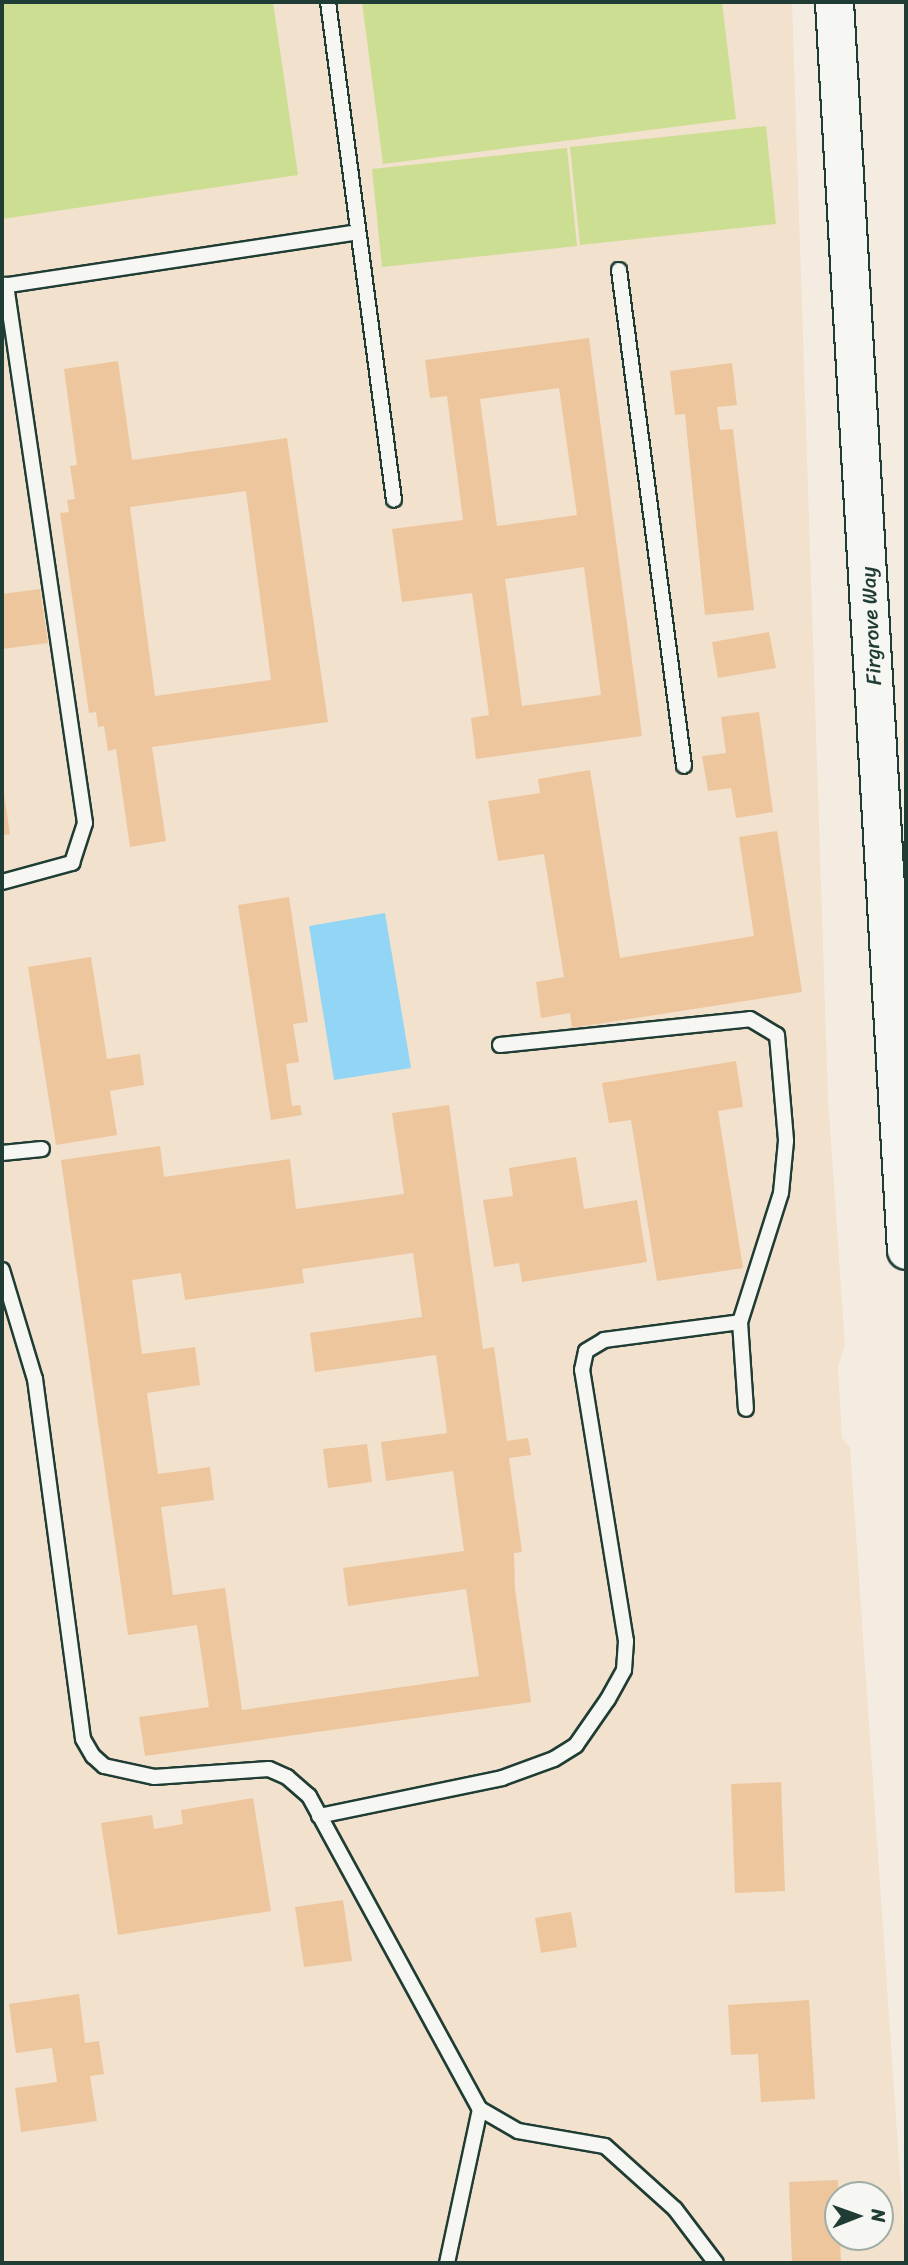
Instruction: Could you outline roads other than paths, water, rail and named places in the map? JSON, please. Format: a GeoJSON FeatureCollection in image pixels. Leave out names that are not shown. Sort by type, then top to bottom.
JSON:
{"type":"FeatureCollection","features":[{"type":"Feature","properties":{"kind":"street","name":"Firgrove Way"},"geometry":{"type":"LineString","coordinates":[[834,2],[906,1250]]}},
{"type":"Feature","properties":{"kind":"lane"},"geometry":{"type":"LineString","coordinates":[[328,2],[394,500]]}},
{"type":"Feature","properties":{"kind":"lane"},"geometry":{"type":"LineString","coordinates":[[2,882],[72,863],[85,823],[4,286],[357,232]]}},
{"type":"Feature","properties":{"kind":"lane"},"geometry":{"type":"LineString","coordinates":[[619,270],[684,766]]}},
{"type":"Feature","properties":{"kind":"lane"},"geometry":{"type":"LineString","coordinates":[[500,1045],[750,1019],[777,1035],[786,1141],[781,1194],[740,1322],[747,1409]]}},
{"type":"Feature","properties":{"kind":"lane"},"geometry":{"type":"LineString","coordinates":[[2,1153],[42,1149]]}},
{"type":"Feature","properties":{"kind":"lane"},"geometry":{"type":"LineString","coordinates":[[2,1270],[35,1378],[83,1739],[104,1766],[154,1777],[270,1769],[309,1796],[480,2109],[518,2131],[605,2146],[675,2209],[716,2263]]}},
{"type":"Feature","properties":{"kind":"lane"},"geometry":{"type":"LineString","coordinates":[[319,1816],[502,1778],[576,1745],[624,1670],[626,1641],[582,1370],[586,1351],[604,1340],[740,1322]]}},
{"type":"Feature","properties":{"kind":"lane"},"geometry":{"type":"LineString","coordinates":[[447,2263],[480,2109]]}},
{"type":"Feature","properties":{"kind":"water"},"geometry":{"type":"Polygon","coordinates":[[[385,913],[411,1068],[334,1080],[309,926],[385,913]]]}}]}
